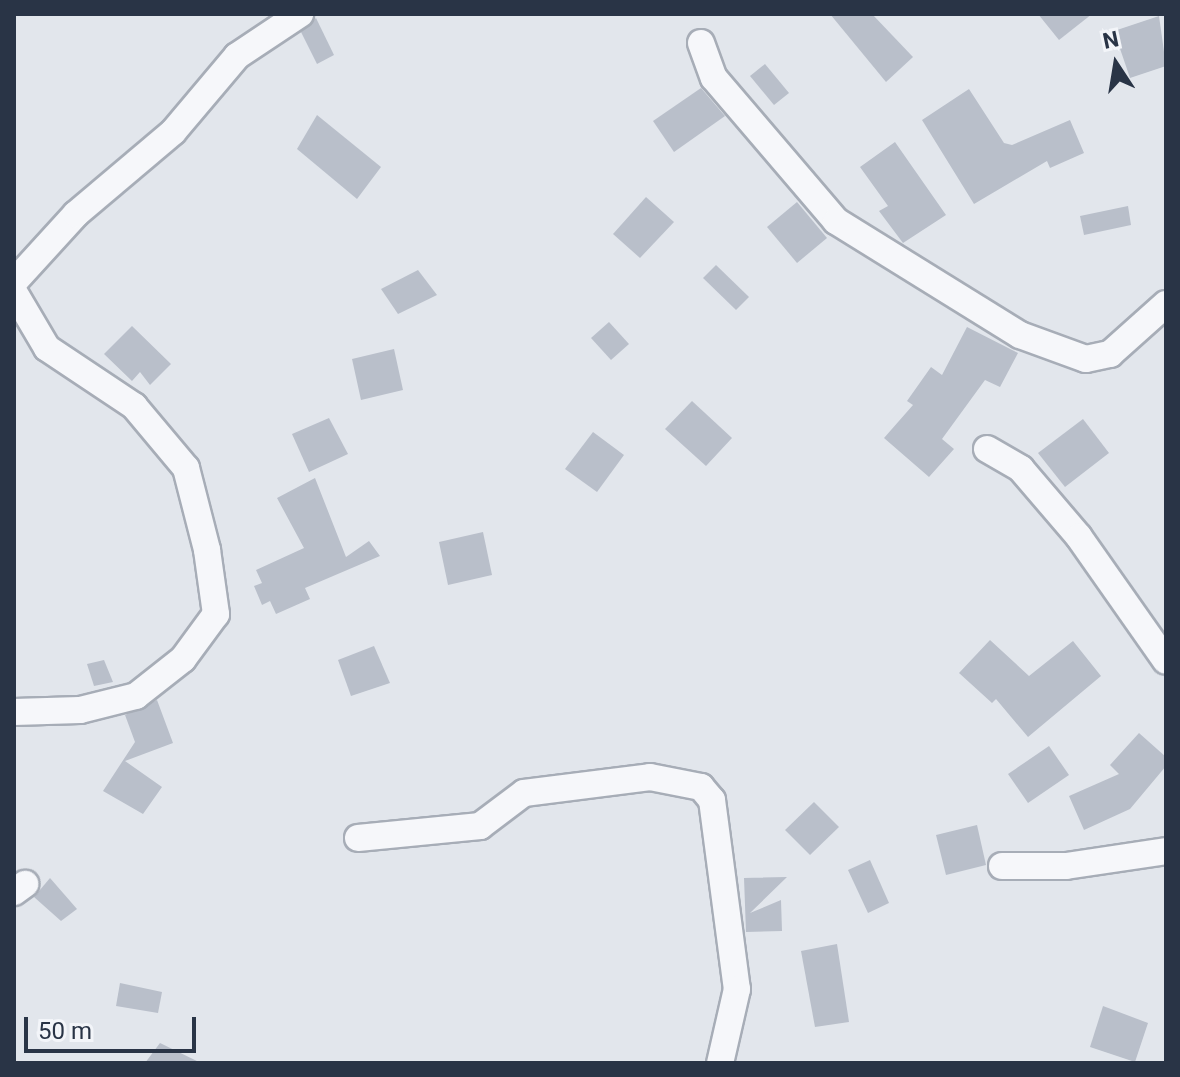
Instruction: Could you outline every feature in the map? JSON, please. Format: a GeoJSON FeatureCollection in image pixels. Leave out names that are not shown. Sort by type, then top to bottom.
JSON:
{"type":"FeatureCollection","features":[{"type":"Feature","properties":{"kind":"street"},"geometry":{"type":"LineString","coordinates":[[14,282],[76,214],[173,132],[237,56],[300,14]]}},
{"type":"Feature","properties":{"kind":"street"},"geometry":{"type":"LineString","coordinates":[[701,43],[714,78],[836,221],[1020,335],[1059,352],[1098,356],[1110,354],[1166,304]]}},
{"type":"Feature","properties":{"kind":"street"},"geometry":{"type":"LineString","coordinates":[[14,292],[47,348],[134,406],[186,468],[216,614],[183,659],[136,696],[80,710],[14,712]]}},
{"type":"Feature","properties":{"kind":"street"},"geometry":{"type":"LineString","coordinates":[[987,449],[1021,469],[1050,503],[1166,661]]}},
{"type":"Feature","properties":{"kind":"street"},"geometry":{"type":"LineString","coordinates":[[358,838],[480,826],[524,793],[650,777],[701,787],[712,800],[737,989],[720,1063]]}},
{"type":"Feature","properties":{"kind":"street"},"geometry":{"type":"LineString","coordinates":[[1002,866],[1066,866],[1166,851]]}},
{"type":"Feature","properties":{"kind":"building"},"geometry":{"type":"Polygon","coordinates":[[[830,14],[872,14],[913,57],[886,82],[830,14]]]}},
{"type":"Feature","properties":{"kind":"building"},"geometry":{"type":"Polygon","coordinates":[[[1038,14],[1092,14],[1059,40],[1038,14]]]}},
{"type":"Feature","properties":{"kind":"building"},"geometry":{"type":"Polygon","coordinates":[[[1159,16],[1166,66],[1130,78],[1114,31],[1159,16]]]}},
{"type":"Feature","properties":{"kind":"building"},"geometry":{"type":"Polygon","coordinates":[[[316,18],[334,55],[317,64],[301,32],[316,18]]]}},
{"type":"Feature","properties":{"kind":"building"},"geometry":{"type":"Polygon","coordinates":[[[765,64],[789,93],[774,105],[750,76],[765,64]]]}},
{"type":"Feature","properties":{"kind":"building"},"geometry":{"type":"Polygon","coordinates":[[[701,88],[725,116],[674,152],[653,121],[701,88]]]}},
{"type":"Feature","properties":{"kind":"building"},"geometry":{"type":"Polygon","coordinates":[[[969,89],[1004,143],[1012,145],[1070,120],[1084,153],[1050,168],[1047,161],[974,204],[922,120],[969,89]]]}},
{"type":"Feature","properties":{"kind":"building"},"geometry":{"type":"Polygon","coordinates":[[[317,115],[381,167],[357,199],[297,149],[317,115]]]}},
{"type":"Feature","properties":{"kind":"building"},"geometry":{"type":"Polygon","coordinates":[[[895,142],[946,215],[903,243],[879,211],[888,206],[860,167],[895,142]]]}},
{"type":"Feature","properties":{"kind":"building"},"geometry":{"type":"Polygon","coordinates":[[[646,197],[674,222],[640,258],[613,234],[646,197]]]}},
{"type":"Feature","properties":{"kind":"building"},"geometry":{"type":"Polygon","coordinates":[[[797,202],[827,238],[797,263],[767,227],[797,202]]]}},
{"type":"Feature","properties":{"kind":"building"},"geometry":{"type":"Polygon","coordinates":[[[1128,206],[1131,225],[1084,235],[1080,216],[1128,206]]]}},
{"type":"Feature","properties":{"kind":"building"},"geometry":{"type":"Polygon","coordinates":[[[716,265],[749,297],[736,310],[703,278],[716,265]]]}},
{"type":"Feature","properties":{"kind":"building"},"geometry":{"type":"Polygon","coordinates":[[[418,270],[437,295],[398,314],[381,289],[418,270]]]}},
{"type":"Feature","properties":{"kind":"building"},"geometry":{"type":"Polygon","coordinates":[[[609,322],[629,344],[611,360],[591,338],[609,322]]]}},
{"type":"Feature","properties":{"kind":"building"},"geometry":{"type":"Polygon","coordinates":[[[132,326],[171,364],[150,385],[140,372],[132,381],[104,354],[132,326]]]}},
{"type":"Feature","properties":{"kind":"building"},"geometry":{"type":"Polygon","coordinates":[[[967,327],[1018,353],[1000,387],[985,380],[942,439],[954,449],[929,477],[884,438],[913,405],[907,401],[931,367],[942,375],[967,327]]]}},
{"type":"Feature","properties":{"kind":"building"},"geometry":{"type":"Polygon","coordinates":[[[394,349],[403,390],[361,400],[352,359],[394,349]]]}},
{"type":"Feature","properties":{"kind":"building"},"geometry":{"type":"Polygon","coordinates":[[[692,401],[732,438],[706,466],[665,429],[692,401]]]}},
{"type":"Feature","properties":{"kind":"building"},"geometry":{"type":"Polygon","coordinates":[[[329,418],[348,454],[309,472],[292,434],[329,418]]]}},
{"type":"Feature","properties":{"kind":"building"},"geometry":{"type":"Polygon","coordinates":[[[1083,419],[1109,453],[1065,487],[1038,453],[1083,419]]]}},
{"type":"Feature","properties":{"kind":"building"},"geometry":{"type":"Polygon","coordinates":[[[593,432],[624,455],[597,492],[565,469],[593,432]]]}},
{"type":"Feature","properties":{"kind":"building"},"geometry":{"type":"Polygon","coordinates":[[[315,478],[346,557],[369,541],[380,556],[305,588],[310,599],[276,614],[270,601],[262,605],[254,586],[262,583],[256,570],[304,548],[277,498],[315,478]]]}},
{"type":"Feature","properties":{"kind":"building"},"geometry":{"type":"Polygon","coordinates":[[[483,532],[492,575],[448,585],[439,542],[483,532]]]}},
{"type":"Feature","properties":{"kind":"building"},"geometry":{"type":"Polygon","coordinates":[[[990,640],[1029,676],[1073,641],[1101,676],[1028,737],[996,699],[992,703],[959,673],[990,640]]]}},
{"type":"Feature","properties":{"kind":"building"},"geometry":{"type":"Polygon","coordinates":[[[374,646],[390,683],[351,696],[338,660],[374,646]]]}},
{"type":"Feature","properties":{"kind":"building"},"geometry":{"type":"Polygon","coordinates":[[[104,660],[113,682],[94,686],[87,664],[104,660]]]}},
{"type":"Feature","properties":{"kind":"building"},"geometry":{"type":"Polygon","coordinates":[[[157,700],[173,743],[125,761],[162,787],[143,814],[103,791],[135,742],[125,715],[157,700]]]}},
{"type":"Feature","properties":{"kind":"building"},"geometry":{"type":"Polygon","coordinates":[[[1139,733],[1166,757],[1166,766],[1130,809],[1084,830],[1069,796],[1119,774],[1110,765],[1139,733]]]}},
{"type":"Feature","properties":{"kind":"building"},"geometry":{"type":"Polygon","coordinates":[[[1049,746],[1069,775],[1028,803],[1008,774],[1049,746]]]}},
{"type":"Feature","properties":{"kind":"building"},"geometry":{"type":"Polygon","coordinates":[[[814,802],[839,827],[810,855],[785,830],[814,802]]]}},
{"type":"Feature","properties":{"kind":"building"},"geometry":{"type":"Polygon","coordinates":[[[977,825],[986,865],[946,875],[936,835],[977,825]]]}},
{"type":"Feature","properties":{"kind":"building"},"geometry":{"type":"Polygon","coordinates":[[[870,860],[889,903],[868,913],[848,870],[870,860]]]}},
{"type":"Feature","properties":{"kind":"building"},"geometry":{"type":"Polygon","coordinates":[[[787,877],[750,913],[781,900],[782,931],[746,932],[744,878],[787,877]]]}},
{"type":"Feature","properties":{"kind":"building"},"geometry":{"type":"Polygon","coordinates":[[[50,878],[77,909],[61,921],[34,897],[50,878]]]}},
{"type":"Feature","properties":{"kind":"building"},"geometry":{"type":"Polygon","coordinates":[[[837,944],[849,1022],[815,1027],[801,951],[837,944]]]}},
{"type":"Feature","properties":{"kind":"building"},"geometry":{"type":"Polygon","coordinates":[[[120,983],[162,992],[158,1013],[116,1006],[120,983]]]}},
{"type":"Feature","properties":{"kind":"building"},"geometry":{"type":"Polygon","coordinates":[[[1103,1006],[1148,1023],[1135,1062],[1090,1047],[1103,1006]]]}},
{"type":"Feature","properties":{"kind":"building"},"geometry":{"type":"Polygon","coordinates":[[[160,1043],[201,1063],[145,1063],[160,1043]]]}}]}
